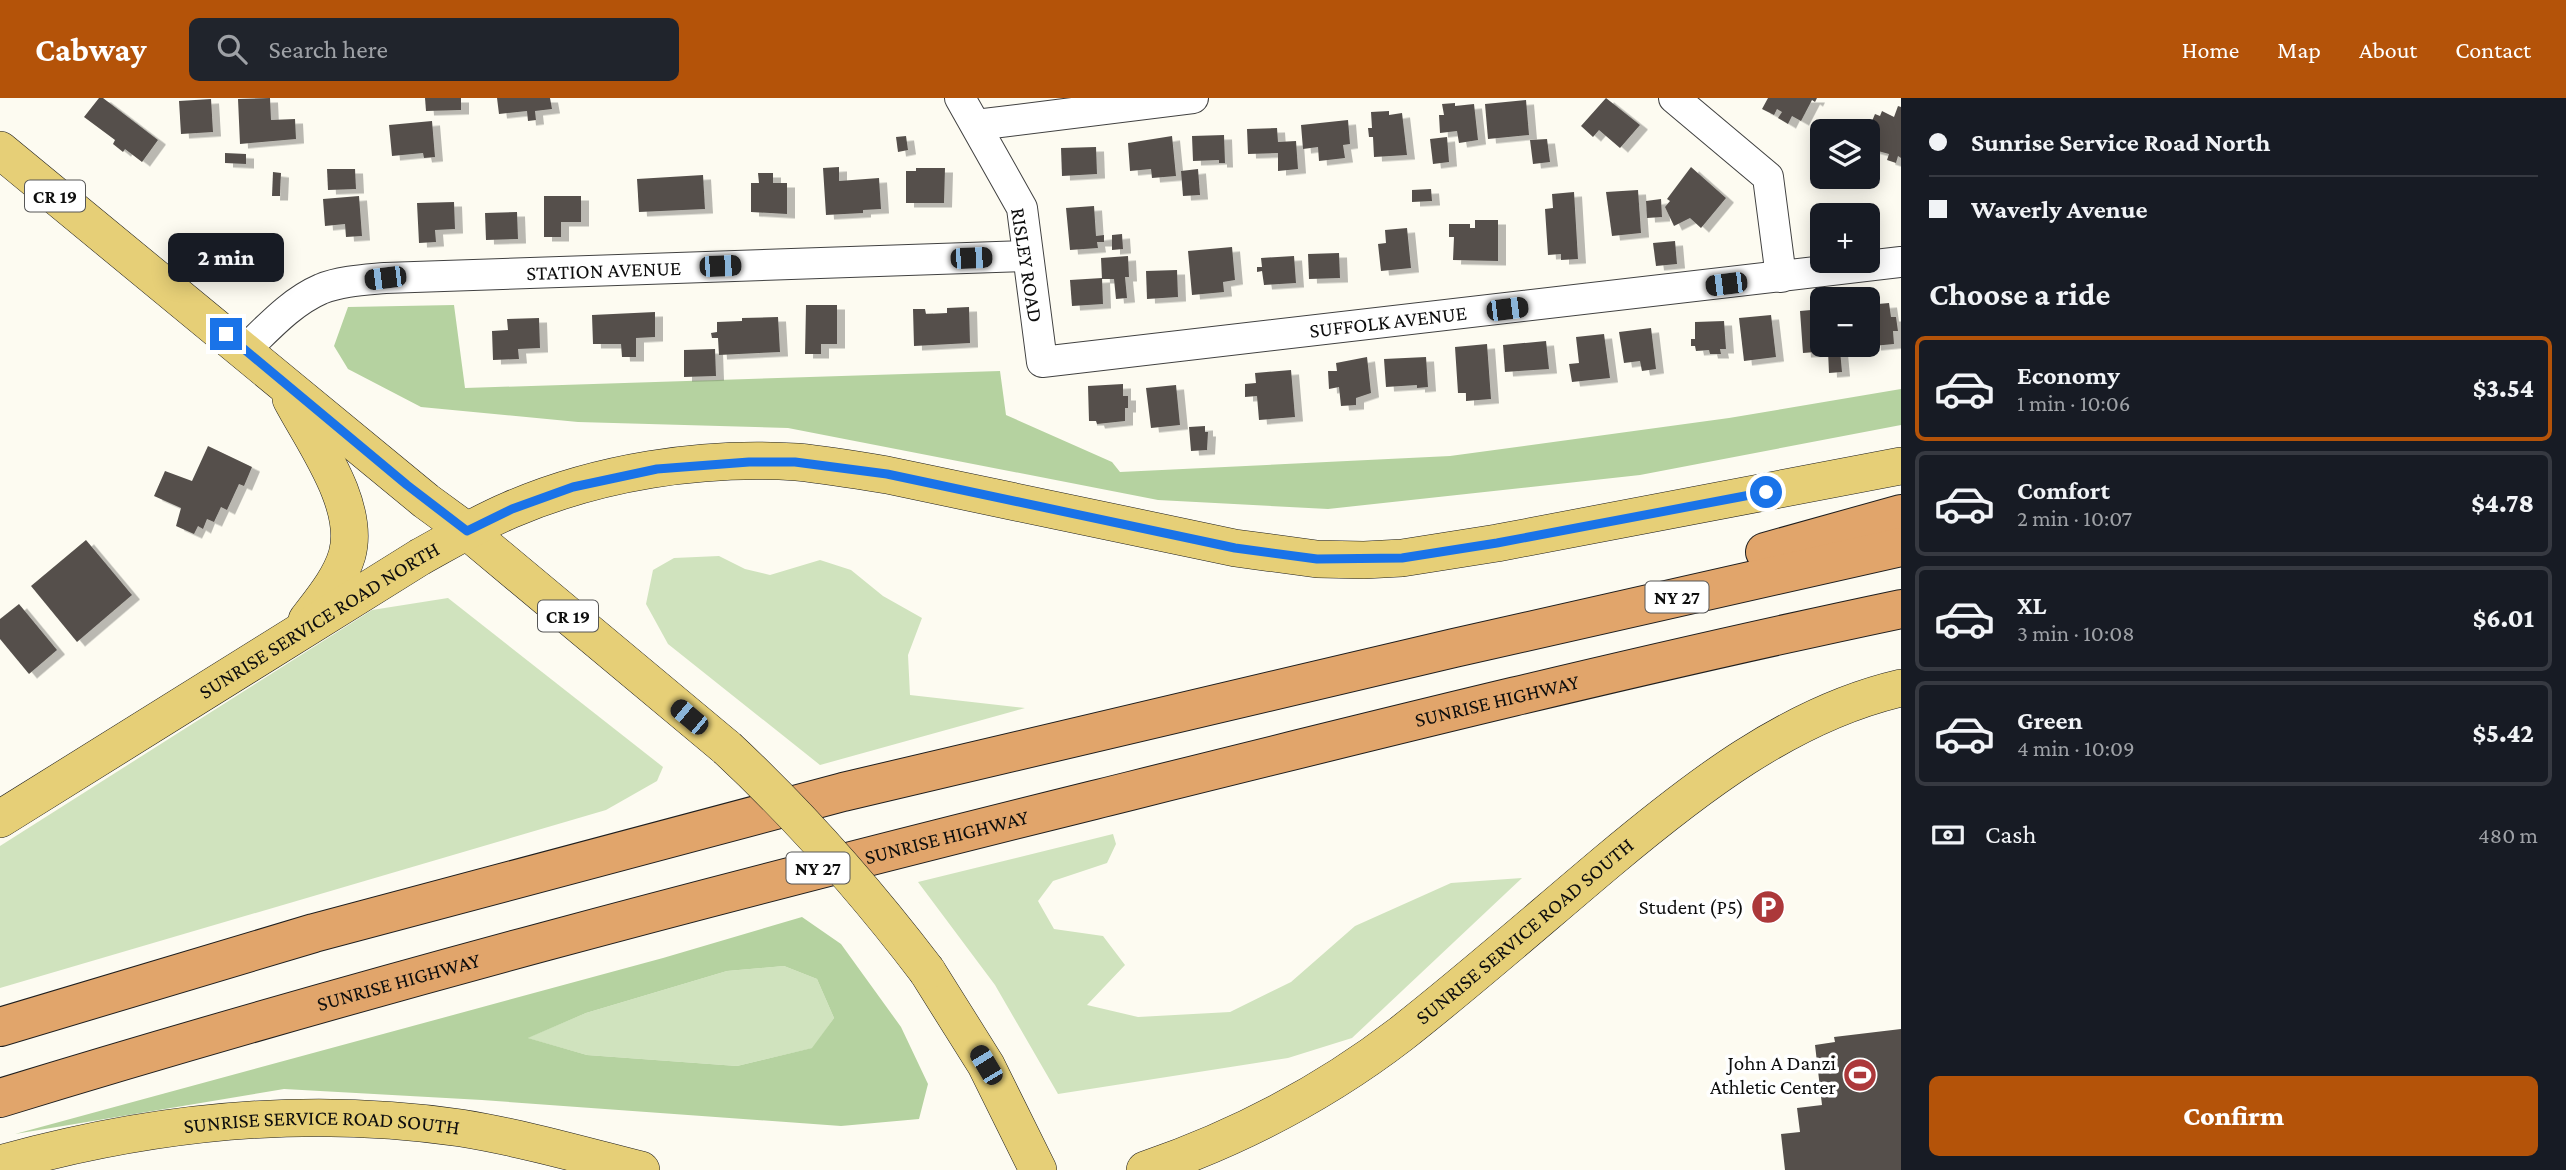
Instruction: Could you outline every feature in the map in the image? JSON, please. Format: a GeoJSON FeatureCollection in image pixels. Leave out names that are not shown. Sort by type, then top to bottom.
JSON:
{"type":"FeatureCollection","features":[{"type":"Feature","properties":{"kind":"highway"},"geometry":{"type":"LineString","coordinates":[[1454,648],[1779,548],[1901,514]]}},
{"type":"Feature","properties":{"kind":"highway","name":"NY 27"},"geometry":{"type":"LineString","coordinates":[[0,1027],[314,933],[638,845],[999,754],[1901,547]]}},
{"type":"Feature","properties":{"kind":"highway","name":"SUNRISE HIGHWAY"},"geometry":{"type":"LineString","coordinates":[[0,1098],[339,998],[796,874],[1480,703],[1901,610]]}},
{"type":"Feature","properties":{"kind":"main road","name":"CR 19"},"geometry":{"type":"LineString","coordinates":[[0,150],[467,531],[756,776],[820,841],[887,918],[927,971],[986,1065],[1038,1170]]}},
{"type":"Feature","properties":{"kind":"main road"},"geometry":{"type":"LineString","coordinates":[[280,379],[336,483],[348,515],[349,531],[348,552],[336,579],[295,635]]}},
{"type":"Feature","properties":{"kind":"main road","name":"SUNRISE SERVICE ROAD NORTH"},"geometry":{"type":"LineString","coordinates":[[0,819],[420,557],[512,509],[573,487],[618,476],[706,463],[795,462],[887,474],[1275,555],[1317,559],[1402,558],[1497,543],[1901,466]]}},
{"type":"Feature","properties":{"kind":"main road","name":"SUNRISE SERVICE ROAD SOUTH"},"geometry":{"type":"LineString","coordinates":[[1145,1170],[1265,1122],[1337,1079],[1402,1033],[1660,818],[1703,786],[1755,751],[1795,729],[1841,708],[1896,690]]}},
{"type":"Feature","properties":{"kind":"main road","name":"SUNRISE SERVICE ROAD SOUTH"},"geometry":{"type":"LineString","coordinates":[[0,1164],[88,1142],[187,1125],[278,1119],[355,1118],[462,1128],[641,1170]]}},
{"type":"Feature","properties":{"kind":"street","name":"RISLEY ROAD"},"geometry":{"type":"LineString","coordinates":[[960,98],[1022,208],[1042,362]]}},
{"type":"Feature","properties":{"kind":"street"},"geometry":{"type":"LineString","coordinates":[[976,125],[1193,98]]}},
{"type":"Feature","properties":{"kind":"street"},"geometry":{"type":"LineString","coordinates":[[1674,98],[1768,177],[1781,277]]}},
{"type":"Feature","properties":{"kind":"street","name":"STATION AVENUE"},"geometry":{"type":"LineString","coordinates":[[245,350],[302,299],[321,289],[373,279],[1027,256]]}},
{"type":"Feature","properties":{"kind":"street","name":"SUFFOLK AVENUE"},"geometry":{"type":"LineString","coordinates":[[1042,362],[1901,262]]}},
{"type":"Feature","properties":{"kind":"green space"},"geometry":{"type":"Polygon","coordinates":[[[454,305],[465,388],[1000,371],[1006,415],[1112,462],[1120,472],[1450,456],[1729,418],[1901,389],[1901,425],[1640,475],[1328,509],[1158,500],[788,428],[578,422],[421,407],[348,369],[334,346],[348,307],[454,305]]]}},
{"type":"Feature","properties":{"kind":"green space"},"geometry":{"type":"Polygon","coordinates":[[[719,556],[745,569],[770,575],[820,560],[851,570],[883,596],[922,618],[908,655],[910,695],[1025,708],[820,765],[668,644],[646,604],[653,570],[674,558],[719,556]]]}},
{"type":"Feature","properties":{"kind":"green space"},"geometry":{"type":"Polygon","coordinates":[[[448,598],[663,767],[657,781],[606,810],[0,988],[0,846],[372,610],[448,598]]]}},
{"type":"Feature","properties":{"kind":"green space"},"geometry":{"type":"Polygon","coordinates":[[[1113,834],[1116,844],[1107,863],[1053,881],[1038,901],[1054,929],[1103,936],[1125,965],[1087,1005],[1138,1017],[1230,1012],[1291,982],[1355,926],[1451,883],[1522,878],[1352,1038],[1288,1058],[1058,1094],[995,985],[918,882],[1113,834]]]}},
{"type":"Feature","properties":{"kind":"green space"},"geometry":{"type":"Polygon","coordinates":[[[802,917],[841,944],[901,1027],[928,1084],[919,1119],[841,1126],[482,1100],[284,1089],[15,1134],[663,958],[802,917]],[[784,966],[727,971],[586,1013],[528,1038],[587,1055],[737,1066],[812,1048],[834,1018],[817,979],[784,966]]]}},
{"type":"Feature","properties":{"kind":"green space"},"geometry":{"type":"Polygon","coordinates":[[[784,966],[817,979],[834,1018],[813,1048],[737,1066],[587,1055],[527,1038],[586,1013],[727,971],[784,966]]]}},
{"type":"Feature","properties":{"kind":"building"},"geometry":{"type":"Polygon","coordinates":[[[99,98],[103,98],[158,140],[142,162],[125,149],[123,152],[113,144],[115,140],[84,117],[99,98]]]}},
{"type":"Feature","properties":{"kind":"building"},"geometry":{"type":"Polygon","coordinates":[[[270,98],[271,120],[295,119],[296,139],[240,144],[238,99],[270,98]]]}},
{"type":"Feature","properties":{"kind":"building"},"geometry":{"type":"Polygon","coordinates":[[[425,98],[461,98],[461,110],[426,111],[425,98]]]}},
{"type":"Feature","properties":{"kind":"building"},"geometry":{"type":"Polygon","coordinates":[[[497,98],[550,98],[552,109],[535,111],[536,120],[528,121],[527,111],[499,114],[497,98]]]}},
{"type":"Feature","properties":{"kind":"building"},"geometry":{"type":"Polygon","coordinates":[[[1606,98],[1640,125],[1620,148],[1599,130],[1593,137],[1581,126],[1606,98]]]}},
{"type":"Feature","properties":{"kind":"building"},"geometry":{"type":"Polygon","coordinates":[[[1768,98],[1817,98],[1815,102],[1812,100],[1801,121],[1792,116],[1788,124],[1778,118],[1782,112],[1777,109],[1774,115],[1762,109],[1768,98]]]}},
{"type":"Feature","properties":{"kind":"building"},"geometry":{"type":"Polygon","coordinates":[[[211,99],[213,132],[181,134],[179,101],[211,99]]]}},
{"type":"Feature","properties":{"kind":"building"},"geometry":{"type":"Polygon","coordinates":[[[1526,100],[1529,135],[1488,139],[1485,104],[1526,100]]]}},
{"type":"Feature","properties":{"kind":"building"},"geometry":{"type":"Polygon","coordinates":[[[1455,103],[1455,106],[1474,104],[1478,140],[1459,143],[1457,131],[1440,133],[1439,115],[1444,115],[1442,104],[1455,103]]]}},
{"type":"Feature","properties":{"kind":"building"},"geometry":{"type":"Polygon","coordinates":[[[1898,106],[1901,107],[1901,158],[1898,156],[1896,163],[1887,160],[1889,154],[1880,152],[1880,119],[1873,119],[1875,114],[1880,116],[1882,111],[1894,117],[1898,106]]]}},
{"type":"Feature","properties":{"kind":"building"},"geometry":{"type":"Polygon","coordinates":[[[1389,111],[1389,115],[1402,113],[1407,155],[1374,157],[1373,137],[1369,137],[1368,128],[1372,128],[1371,112],[1389,111]]]}},
{"type":"Feature","properties":{"kind":"building"},"geometry":{"type":"Polygon","coordinates":[[[1348,120],[1350,144],[1343,145],[1345,158],[1319,161],[1318,147],[1303,149],[1301,125],[1348,120]]]}},
{"type":"Feature","properties":{"kind":"building"},"geometry":{"type":"Polygon","coordinates":[[[432,121],[435,157],[424,158],[423,153],[392,156],[389,125],[432,121]]]}},
{"type":"Feature","properties":{"kind":"building"},"geometry":{"type":"Polygon","coordinates":[[[1277,128],[1278,142],[1296,141],[1298,169],[1278,171],[1278,153],[1248,154],[1247,129],[1277,128]]]}},
{"type":"Feature","properties":{"kind":"building"},"geometry":{"type":"Polygon","coordinates":[[[1224,135],[1225,163],[1219,163],[1219,160],[1193,161],[1192,136],[1224,135]]]}},
{"type":"Feature","properties":{"kind":"building"},"geometry":{"type":"Polygon","coordinates":[[[906,136],[908,150],[898,152],[896,137],[906,136]]]}},
{"type":"Feature","properties":{"kind":"building"},"geometry":{"type":"Polygon","coordinates":[[[1172,136],[1176,176],[1152,178],[1151,169],[1130,171],[1128,143],[1172,136]]]}},
{"type":"Feature","properties":{"kind":"building"},"geometry":{"type":"Polygon","coordinates":[[[1447,137],[1449,162],[1433,164],[1430,139],[1447,137]]]}},
{"type":"Feature","properties":{"kind":"building"},"geometry":{"type":"Polygon","coordinates":[[[1547,139],[1550,162],[1533,164],[1530,140],[1547,139]]]}},
{"type":"Feature","properties":{"kind":"building"},"geometry":{"type":"Polygon","coordinates":[[[1096,147],[1097,174],[1062,176],[1061,148],[1096,147]]]}},
{"type":"Feature","properties":{"kind":"building"},"geometry":{"type":"Polygon","coordinates":[[[225,153],[246,154],[246,164],[225,163],[225,153]]]}},
{"type":"Feature","properties":{"kind":"building"},"geometry":{"type":"Polygon","coordinates":[[[839,167],[839,181],[879,178],[881,209],[826,215],[823,168],[839,167]]]}},
{"type":"Feature","properties":{"kind":"building"},"geometry":{"type":"Polygon","coordinates":[[[1691,167],[1726,198],[1701,228],[1690,218],[1674,226],[1665,207],[1670,201],[1667,199],[1691,167]]]}},
{"type":"Feature","properties":{"kind":"building"},"geometry":{"type":"Polygon","coordinates":[[[916,168],[945,168],[944,203],[906,203],[906,171],[916,171],[916,168]]]}},
{"type":"Feature","properties":{"kind":"building"},"geometry":{"type":"Polygon","coordinates":[[[327,169],[355,169],[356,189],[328,190],[327,169]]]}},
{"type":"Feature","properties":{"kind":"building"},"geometry":{"type":"Polygon","coordinates":[[[1198,169],[1200,195],[1183,196],[1181,171],[1198,169]]]}},
{"type":"Feature","properties":{"kind":"building"},"geometry":{"type":"Polygon","coordinates":[[[273,172],[281,173],[280,196],[272,196],[273,172]]]}},
{"type":"Feature","properties":{"kind":"building"},"geometry":{"type":"Polygon","coordinates":[[[758,173],[773,173],[773,183],[787,183],[787,214],[751,212],[751,183],[759,183],[758,173]]]}},
{"type":"Feature","properties":{"kind":"building"},"geometry":{"type":"Polygon","coordinates":[[[703,175],[705,209],[639,212],[637,179],[703,175]]]}},
{"type":"Feature","properties":{"kind":"building"},"geometry":{"type":"Polygon","coordinates":[[[1431,189],[1432,201],[1412,202],[1412,190],[1431,189]]]}},
{"type":"Feature","properties":{"kind":"building"},"geometry":{"type":"Polygon","coordinates":[[[1638,190],[1641,233],[1612,236],[1606,192],[1638,190]]]}},
{"type":"Feature","properties":{"kind":"building"},"geometry":{"type":"Polygon","coordinates":[[[1574,192],[1578,259],[1561,260],[1561,254],[1548,255],[1545,209],[1553,208],[1552,194],[1574,192]]]}},
{"type":"Feature","properties":{"kind":"building"},"geometry":{"type":"Polygon","coordinates":[[[359,196],[362,236],[346,237],[345,224],[325,226],[323,199],[359,196]]]}},
{"type":"Feature","properties":{"kind":"building"},"geometry":{"type":"Polygon","coordinates":[[[544,196],[581,196],[581,222],[561,222],[561,237],[544,237],[544,196]]]}},
{"type":"Feature","properties":{"kind":"building"},"geometry":{"type":"Polygon","coordinates":[[[1661,199],[1662,217],[1647,218],[1646,201],[1661,199]]]}},
{"type":"Feature","properties":{"kind":"building"},"geometry":{"type":"Polygon","coordinates":[[[454,202],[455,229],[435,230],[436,242],[419,243],[417,203],[454,202]]]}},
{"type":"Feature","properties":{"kind":"building"},"geometry":{"type":"Polygon","coordinates":[[[1094,206],[1096,236],[1104,235],[1104,242],[1097,242],[1098,248],[1070,250],[1066,208],[1094,206]]]}},
{"type":"Feature","properties":{"kind":"building"},"geometry":{"type":"Polygon","coordinates":[[[517,212],[518,239],[486,240],[485,213],[517,212]]]}},
{"type":"Feature","properties":{"kind":"building"},"geometry":{"type":"Polygon","coordinates":[[[1475,220],[1498,220],[1498,261],[1453,260],[1454,237],[1449,237],[1449,224],[1470,224],[1470,228],[1475,228],[1475,220]]]}},
{"type":"Feature","properties":{"kind":"building"},"geometry":{"type":"Polygon","coordinates":[[[1407,228],[1411,268],[1381,271],[1378,244],[1386,243],[1385,230],[1407,228]]]}},
{"type":"Feature","properties":{"kind":"building"},"geometry":{"type":"Polygon","coordinates":[[[1122,234],[1123,249],[1112,250],[1112,235],[1122,234]]]}},
{"type":"Feature","properties":{"kind":"building"},"geometry":{"type":"Polygon","coordinates":[[[1675,241],[1677,264],[1656,266],[1653,243],[1675,241]]]}},
{"type":"Feature","properties":{"kind":"building"},"geometry":{"type":"Polygon","coordinates":[[[1232,247],[1235,280],[1223,282],[1224,292],[1192,295],[1188,251],[1232,247]]]}},
{"type":"Feature","properties":{"kind":"building"},"geometry":{"type":"Polygon","coordinates":[[[1339,253],[1340,278],[1309,279],[1308,254],[1339,253]]]}},
{"type":"Feature","properties":{"kind":"building"},"geometry":{"type":"Polygon","coordinates":[[[1128,256],[1129,277],[1125,277],[1127,298],[1116,299],[1114,279],[1102,279],[1101,258],[1128,256]]]}},
{"type":"Feature","properties":{"kind":"building"},"geometry":{"type":"Polygon","coordinates":[[[1294,256],[1296,283],[1264,285],[1262,271],[1257,272],[1257,267],[1262,267],[1261,258],[1294,256]]]}},
{"type":"Feature","properties":{"kind":"building"},"geometry":{"type":"Polygon","coordinates":[[[1177,270],[1178,297],[1147,299],[1146,271],[1177,270]]]}},
{"type":"Feature","properties":{"kind":"building"},"geometry":{"type":"Polygon","coordinates":[[[1102,278],[1103,304],[1072,306],[1070,280],[1102,278]]]}},
{"type":"Feature","properties":{"kind":"building"},"geometry":{"type":"Polygon","coordinates":[[[1889,303],[1891,317],[1896,317],[1898,331],[1893,331],[1894,344],[1880,345],[1880,304],[1889,303]]]}},
{"type":"Feature","properties":{"kind":"building"},"geometry":{"type":"Polygon","coordinates":[[[806,305],[837,305],[837,344],[821,344],[821,354],[805,354],[806,305]]]}},
{"type":"Feature","properties":{"kind":"building"},"geometry":{"type":"Polygon","coordinates":[[[969,307],[970,343],[914,346],[913,309],[925,309],[926,314],[947,313],[947,308],[969,307]]]}},
{"type":"Feature","properties":{"kind":"building"},"geometry":{"type":"Polygon","coordinates":[[[1810,310],[1810,352],[1803,353],[1800,311],[1810,310]]]}},
{"type":"Feature","properties":{"kind":"building"},"geometry":{"type":"Polygon","coordinates":[[[655,312],[655,337],[636,338],[636,357],[622,357],[621,344],[593,344],[592,315],[655,312]]]}},
{"type":"Feature","properties":{"kind":"building"},"geometry":{"type":"Polygon","coordinates":[[[1771,315],[1776,357],[1744,361],[1739,318],[1771,315]]]}},
{"type":"Feature","properties":{"kind":"building"},"geometry":{"type":"Polygon","coordinates":[[[778,317],[780,352],[719,355],[718,338],[712,338],[711,333],[717,332],[717,322],[778,317]]]}},
{"type":"Feature","properties":{"kind":"building"},"geometry":{"type":"Polygon","coordinates":[[[539,318],[540,348],[518,349],[519,359],[493,360],[492,331],[508,330],[507,319],[539,318]]]}},
{"type":"Feature","properties":{"kind":"building"},"geometry":{"type":"Polygon","coordinates":[[[1724,321],[1726,349],[1720,349],[1721,354],[1710,354],[1709,350],[1696,351],[1695,346],[1691,346],[1691,339],[1695,339],[1695,322],[1724,321]]]}},
{"type":"Feature","properties":{"kind":"building"},"geometry":{"type":"Polygon","coordinates":[[[1651,328],[1656,369],[1642,371],[1640,361],[1624,363],[1619,332],[1651,328]]]}},
{"type":"Feature","properties":{"kind":"building"},"geometry":{"type":"Polygon","coordinates":[[[1604,334],[1610,378],[1572,382],[1569,364],[1579,363],[1576,337],[1604,334]]]}},
{"type":"Feature","properties":{"kind":"building"},"geometry":{"type":"Polygon","coordinates":[[[1546,341],[1549,369],[1505,372],[1503,345],[1546,341]]]}},
{"type":"Feature","properties":{"kind":"building"},"geometry":{"type":"Polygon","coordinates":[[[1487,344],[1491,399],[1466,401],[1466,393],[1458,393],[1455,347],[1487,344]]]}},
{"type":"Feature","properties":{"kind":"building"},"geometry":{"type":"Polygon","coordinates":[[[715,349],[716,376],[684,377],[684,350],[715,349]]]}},
{"type":"Feature","properties":{"kind":"building"},"geometry":{"type":"Polygon","coordinates":[[[1367,357],[1371,393],[1356,398],[1356,405],[1341,406],[1339,387],[1329,389],[1328,371],[1337,371],[1336,363],[1367,357]]]}},
{"type":"Feature","properties":{"kind":"building"},"geometry":{"type":"Polygon","coordinates":[[[1426,357],[1428,387],[1386,387],[1384,359],[1426,357]]]}},
{"type":"Feature","properties":{"kind":"building"},"geometry":{"type":"Polygon","coordinates":[[[1828,357],[1841,357],[1842,372],[1829,373],[1828,357]]]}},
{"type":"Feature","properties":{"kind":"building"},"geometry":{"type":"Polygon","coordinates":[[[1291,370],[1295,417],[1259,420],[1257,396],[1245,397],[1245,384],[1256,383],[1255,373],[1291,370]]]}},
{"type":"Feature","properties":{"kind":"building"},"geometry":{"type":"Polygon","coordinates":[[[1123,384],[1123,396],[1128,396],[1125,421],[1097,424],[1096,421],[1089,421],[1088,386],[1123,384]]]}},
{"type":"Feature","properties":{"kind":"building"},"geometry":{"type":"Polygon","coordinates":[[[1176,385],[1180,425],[1151,428],[1146,388],[1176,385]]]}},
{"type":"Feature","properties":{"kind":"building"},"geometry":{"type":"Polygon","coordinates":[[[1205,426],[1205,432],[1208,432],[1207,450],[1191,451],[1189,427],[1205,426]]]}},
{"type":"Feature","properties":{"kind":"building"},"geometry":{"type":"Polygon","coordinates":[[[208,446],[252,467],[244,486],[239,484],[227,510],[221,507],[214,522],[207,519],[203,529],[198,526],[194,534],[176,526],[181,508],[154,496],[165,471],[192,481],[208,446]]]}},
{"type":"Feature","properties":{"kind":"building"},"geometry":{"type":"Polygon","coordinates":[[[86,540],[132,595],[77,642],[31,586],[86,540]]]}},
{"type":"Feature","properties":{"kind":"building"},"geometry":{"type":"Polygon","coordinates":[[[19,604],[57,650],[29,674],[0,639],[0,619],[19,604]]]}},
{"type":"Feature","properties":{"kind":"building","name":"John A Danzi Athletic Center"},"geometry":{"type":"Polygon","coordinates":[[[1901,1029],[1901,1170],[1785,1170],[1781,1134],[1800,1132],[1797,1108],[1822,1105],[1815,1045],[1835,1042],[1834,1037],[1901,1029]]]}},
{"type":"Feature","properties":{"kind":"place","name":"Student (P5)"},"geometry":{"type":"Point","coordinates":[1768,907]}},
{"type":"Feature","properties":{"kind":"place","name":"John A Danzi Athletic Center"},"geometry":{"type":"Point","coordinates":[1860,1075]}},
{"type":"Feature","properties":{"kind":"route"},"geometry":{"type":"LineString","coordinates":[[226,334],[426,501],[467,531],[512,509],[573,487],[618,476],[706,463],[795,462],[887,474],[1235,548],[1317,559],[1402,558],[1497,543],[1766,492]]}}]}
